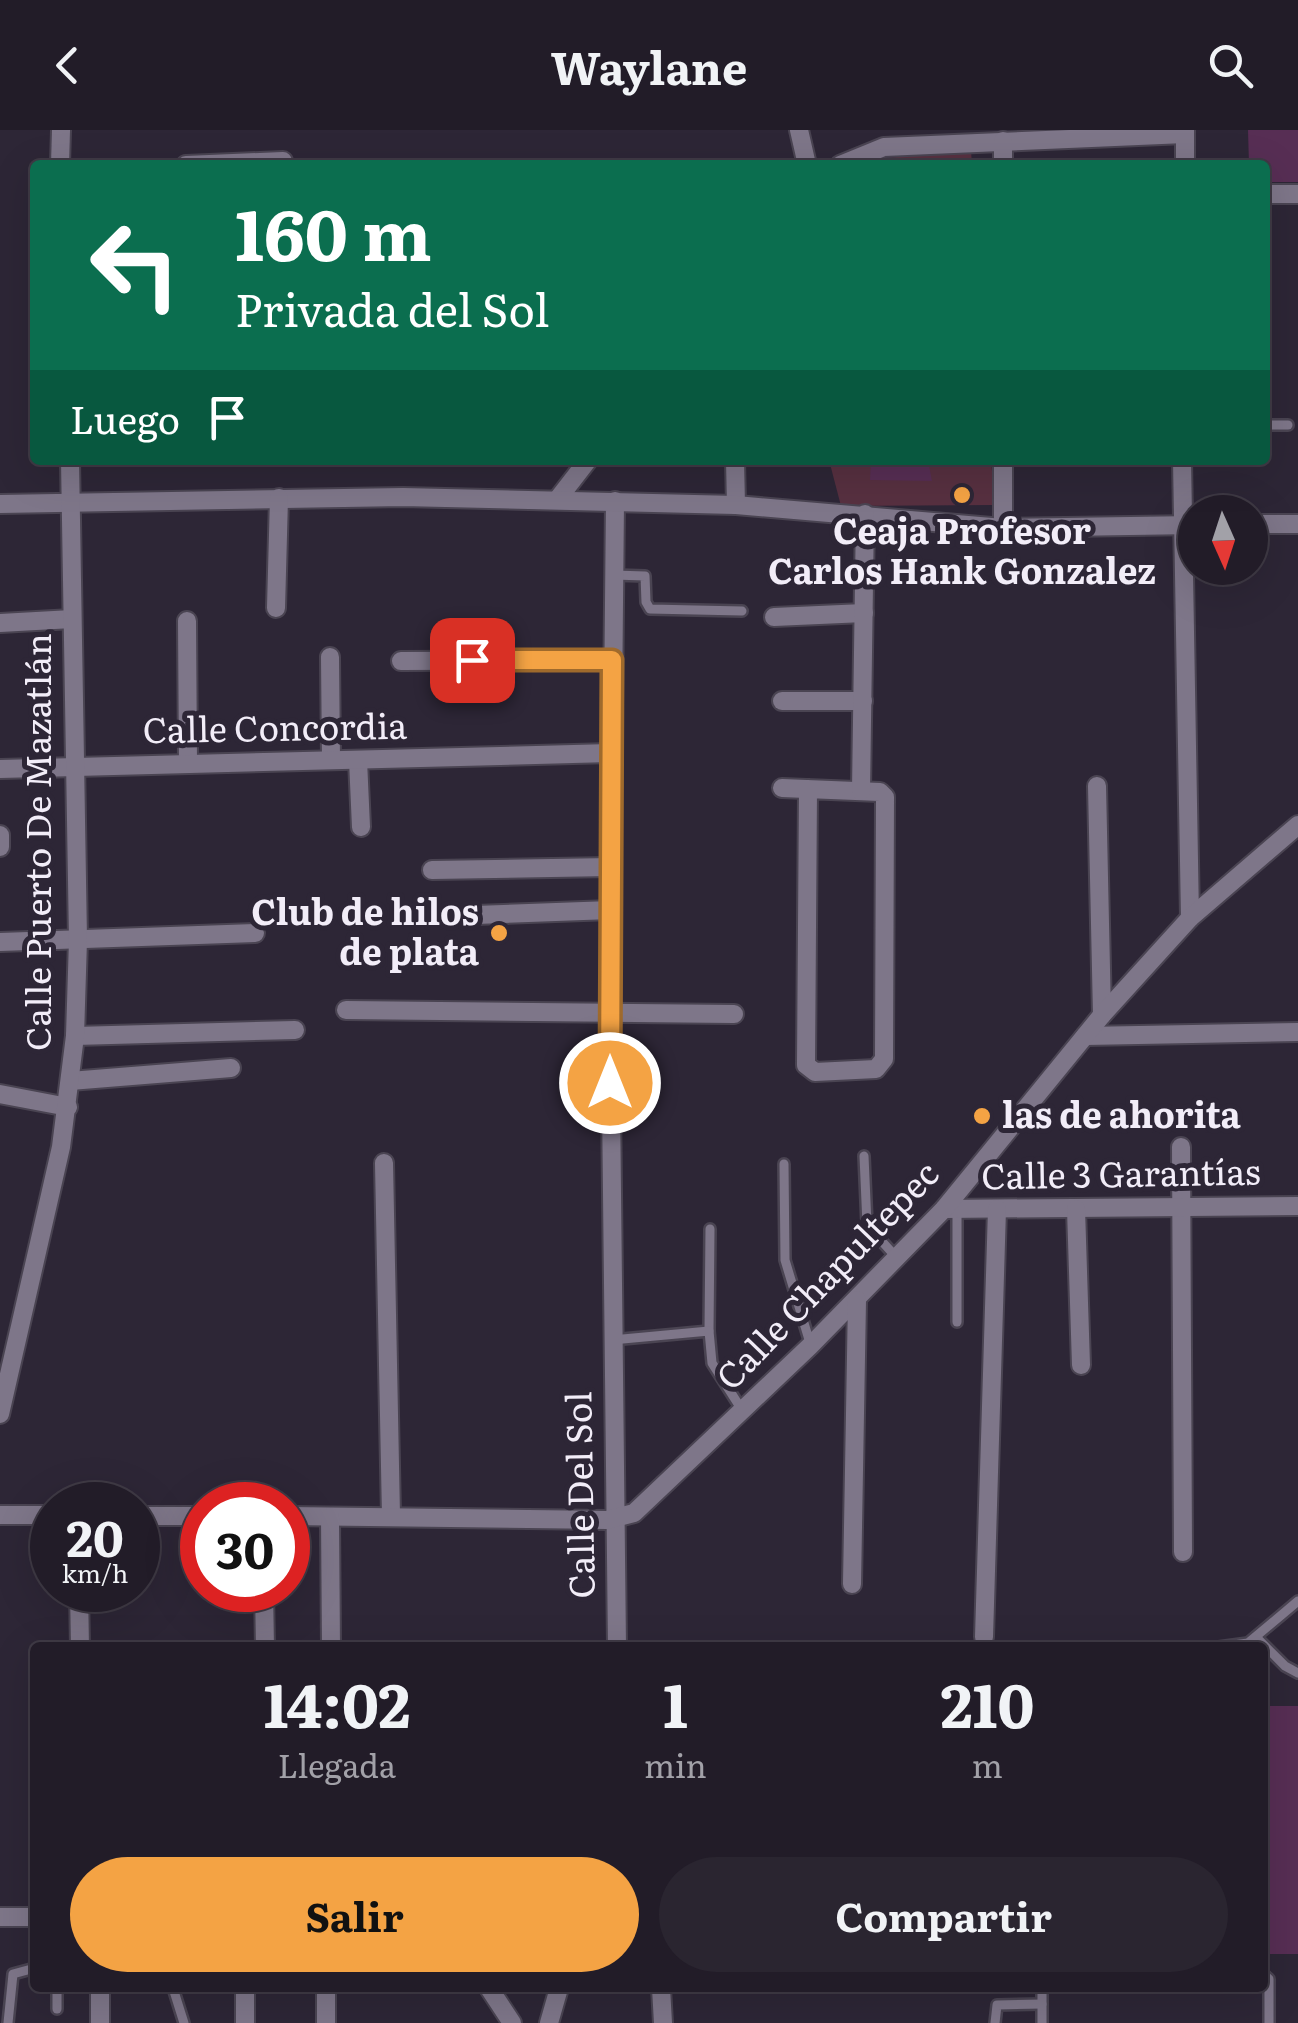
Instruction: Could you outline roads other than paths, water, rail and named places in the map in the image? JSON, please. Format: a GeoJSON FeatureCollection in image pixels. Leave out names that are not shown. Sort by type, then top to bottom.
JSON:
{"type":"FeatureCollection","features":[{"type":"Feature","properties":{"kind":"street"},"geometry":{"type":"LineString","coordinates":[[60,160],[61,130]]}},
{"type":"Feature","properties":{"kind":"street"},"geometry":{"type":"LineString","coordinates":[[799,130],[806,160]]}},
{"type":"Feature","properties":{"kind":"street"},"geometry":{"type":"LineString","coordinates":[[852,160],[884,147],[1186,132],[1185,160]]}},
{"type":"Feature","properties":{"kind":"street"},"geometry":{"type":"LineString","coordinates":[[1003,141],[1003,160]]}},
{"type":"Feature","properties":{"kind":"street"},"geometry":{"type":"LineString","coordinates":[[1270,194],[1298,194]]}},
{"type":"Feature","properties":{"kind":"street","name":"Calle Puerto De Mazatlán"},"geometry":{"type":"LineString","coordinates":[[0,1414],[68,1107],[75,1036],[78,940],[70,465]]}},
{"type":"Feature","properties":{"kind":"street"},"geometry":{"type":"LineString","coordinates":[[557,500],[584,465]]}},
{"type":"Feature","properties":{"kind":"street"},"geometry":{"type":"LineString","coordinates":[[735,465],[736,505]]}},
{"type":"Feature","properties":{"kind":"street"},"geometry":{"type":"LineString","coordinates":[[1002,528],[1003,465]]}},
{"type":"Feature","properties":{"kind":"street"},"geometry":{"type":"LineString","coordinates":[[1182,465],[1185,495]]}},
{"type":"Feature","properties":{"kind":"street"},"geometry":{"type":"LineString","coordinates":[[276,608],[279,498]]}},
{"type":"Feature","properties":{"kind":"street"},"geometry":{"type":"LineString","coordinates":[[0,504],[279,498],[615,501],[736,505],[1002,528],[1178,525]]}},
{"type":"Feature","properties":{"kind":"street","name":"Calle Del Sol"},"geometry":{"type":"LineString","coordinates":[[615,501],[610,1010],[617,1642]]}},
{"type":"Feature","properties":{"kind":"street"},"geometry":{"type":"LineString","coordinates":[[861,791],[865,514]]}},
{"type":"Feature","properties":{"kind":"street"},"geometry":{"type":"LineString","coordinates":[[1268,524],[1298,524]]}},
{"type":"Feature","properties":{"kind":"street"},"geometry":{"type":"LineString","coordinates":[[1188,585],[1190,918]]}},
{"type":"Feature","properties":{"kind":"street"},"geometry":{"type":"LineString","coordinates":[[774,617],[864,613]]}},
{"type":"Feature","properties":{"kind":"street"},"geometry":{"type":"LineString","coordinates":[[0,622],[72,619]]}},
{"type":"Feature","properties":{"kind":"street"},"geometry":{"type":"LineString","coordinates":[[187,622],[188,764]]}},
{"type":"Feature","properties":{"kind":"street"},"geometry":{"type":"LineString","coordinates":[[330,657],[331,760]]}},
{"type":"Feature","properties":{"kind":"street"},"geometry":{"type":"LineString","coordinates":[[401,661],[612,660]]}},
{"type":"Feature","properties":{"kind":"street"},"geometry":{"type":"LineString","coordinates":[[782,701],[863,701]]}},
{"type":"Feature","properties":{"kind":"street","name":"Calle Concordia"},"geometry":{"type":"LineString","coordinates":[[0,769],[611,753]]}},
{"type":"Feature","properties":{"kind":"street"},"geometry":{"type":"LineString","coordinates":[[358,760],[360,827]]}},
{"type":"Feature","properties":{"kind":"street"},"geometry":{"type":"LineString","coordinates":[[1097,786],[1102,1016]]}},
{"type":"Feature","properties":{"kind":"street"},"geometry":{"type":"LineString","coordinates":[[782,788],[861,791],[880,792],[886,800],[884,1059],[876,1070],[815,1072],[806,1065],[808,789]]}},
{"type":"Feature","properties":{"kind":"street","name":"Calle Chapultepec"},"geometry":{"type":"LineString","coordinates":[[613,1520],[634,1514],[650,1501],[951,1209],[1085,1036],[1190,918],[1295,833]]}},
{"type":"Feature","properties":{"kind":"street"},"geometry":{"type":"LineString","coordinates":[[0,835],[0,847]]}},
{"type":"Feature","properties":{"kind":"street"},"geometry":{"type":"LineString","coordinates":[[432,870],[611,868]]}},
{"type":"Feature","properties":{"kind":"street"},"geometry":{"type":"LineString","coordinates":[[448,916],[611,910]]}},
{"type":"Feature","properties":{"kind":"street"},"geometry":{"type":"LineString","coordinates":[[0,942],[254,932]]}},
{"type":"Feature","properties":{"kind":"street"},"geometry":{"type":"LineString","coordinates":[[346,1010],[734,1014]]}},
{"type":"Feature","properties":{"kind":"street"},"geometry":{"type":"LineString","coordinates":[[75,1036],[295,1030]]}},
{"type":"Feature","properties":{"kind":"street"},"geometry":{"type":"LineString","coordinates":[[1085,1036],[1298,1032]]}},
{"type":"Feature","properties":{"kind":"street"},"geometry":{"type":"LineString","coordinates":[[70,1080],[231,1068]]}},
{"type":"Feature","properties":{"kind":"street"},"geometry":{"type":"LineString","coordinates":[[0,1094],[68,1107]]}},
{"type":"Feature","properties":{"kind":"street"},"geometry":{"type":"LineString","coordinates":[[1181,1147],[1183,1552]]}},
{"type":"Feature","properties":{"kind":"street"},"geometry":{"type":"LineString","coordinates":[[384,1163],[391,1516]]}},
{"type":"Feature","properties":{"kind":"street","name":"Calle 3 Garantías"},"geometry":{"type":"LineString","coordinates":[[951,1209],[1298,1206]]}},
{"type":"Feature","properties":{"kind":"street"},"geometry":{"type":"LineString","coordinates":[[1076,1209],[1081,1365]]}},
{"type":"Feature","properties":{"kind":"street"},"geometry":{"type":"LineString","coordinates":[[984,1636],[997,1210]]}},
{"type":"Feature","properties":{"kind":"street"},"geometry":{"type":"LineString","coordinates":[[852,1584],[857,1300]]}},
{"type":"Feature","properties":{"kind":"street"},"geometry":{"type":"LineString","coordinates":[[0,1514],[30,1515]]}},
{"type":"Feature","properties":{"kind":"street"},"geometry":{"type":"LineString","coordinates":[[310,1516],[613,1520]]}},
{"type":"Feature","properties":{"kind":"street"},"geometry":{"type":"LineString","coordinates":[[330,1516],[331,1642]]}},
{"type":"Feature","properties":{"kind":"street"},"geometry":{"type":"LineString","coordinates":[[79,1612],[80,1642]]}},
{"type":"Feature","properties":{"kind":"street"},"geometry":{"type":"LineString","coordinates":[[264,1612],[264,1642]]}},
{"type":"Feature","properties":{"kind":"street"},"geometry":{"type":"LineString","coordinates":[[0,1918],[30,1917]]}},
{"type":"Feature","properties":{"kind":"street"},"geometry":{"type":"LineString","coordinates":[[100,1992],[100,2023]]}},
{"type":"Feature","properties":{"kind":"street"},"geometry":{"type":"LineString","coordinates":[[245,1992],[245,2023]]}},
{"type":"Feature","properties":{"kind":"street"},"geometry":{"type":"LineString","coordinates":[[326,1992],[326,2023]]}},
{"type":"Feature","properties":{"kind":"street"},"geometry":{"type":"LineString","coordinates":[[493,1992],[512,2023]]}},
{"type":"Feature","properties":{"kind":"street"},"geometry":{"type":"LineString","coordinates":[[550,2023],[557,1992]]}},
{"type":"Feature","properties":{"kind":"street"},"geometry":{"type":"LineString","coordinates":[[662,1992],[663,2023]]}},
{"type":"Feature","properties":{"kind":"lane"},"geometry":{"type":"LineString","coordinates":[[1270,425],[1288,424]]}},
{"type":"Feature","properties":{"kind":"lane"},"geometry":{"type":"LineString","coordinates":[[614,575],[645,576],[650,609],[742,610]]}},
{"type":"Feature","properties":{"kind":"lane"},"geometry":{"type":"LineString","coordinates":[[864,1156],[867,1226],[897,1258]]}},
{"type":"Feature","properties":{"kind":"lane"},"geometry":{"type":"LineString","coordinates":[[784,1164],[785,1260],[810,1346]]}},
{"type":"Feature","properties":{"kind":"lane"},"geometry":{"type":"LineString","coordinates":[[951,1209],[957,1322]]}},
{"type":"Feature","properties":{"kind":"lane"},"geometry":{"type":"LineString","coordinates":[[710,1229],[708,1331],[712,1363],[742,1410]]}},
{"type":"Feature","properties":{"kind":"lane"},"geometry":{"type":"LineString","coordinates":[[612,1340],[708,1331]]}},
{"type":"Feature","properties":{"kind":"lane"},"geometry":{"type":"LineString","coordinates":[[1247,1642],[1298,1602]]}},
{"type":"Feature","properties":{"kind":"lane"},"geometry":{"type":"LineString","coordinates":[[1256,1638],[1260,1642]]}},
{"type":"Feature","properties":{"kind":"lane"},"geometry":{"type":"LineString","coordinates":[[1268,1650],[1298,1673]]}},
{"type":"Feature","properties":{"kind":"lane"},"geometry":{"type":"LineString","coordinates":[[8,2023],[13,1974],[30,1969]]}},
{"type":"Feature","properties":{"kind":"lane"},"geometry":{"type":"LineString","coordinates":[[1268,1977],[1269,2023]]}},
{"type":"Feature","properties":{"kind":"lane"},"geometry":{"type":"LineString","coordinates":[[57,2009],[58,1992]]}},
{"type":"Feature","properties":{"kind":"lane"},"geometry":{"type":"LineString","coordinates":[[174,1992],[184,2023]]}},
{"type":"Feature","properties":{"kind":"lane"},"geometry":{"type":"LineString","coordinates":[[1042,1992],[1042,2023]]}},
{"type":"Feature","properties":{"kind":"lane"},"geometry":{"type":"LineString","coordinates":[[995,2023],[997,2005],[1042,2004]]}},
{"type":"Feature","properties":{"kind":"place","name":"Ceaja Profesor Carlos Hank Gonzalez"},"geometry":{"type":"Point","coordinates":[962,495]}},
{"type":"Feature","properties":{"kind":"place","name":"Club de hilos de plata"},"geometry":{"type":"Point","coordinates":[499,933]}},
{"type":"Feature","properties":{"kind":"place","name":"las de ahorita"},"geometry":{"type":"Point","coordinates":[982,1116]}}]}
